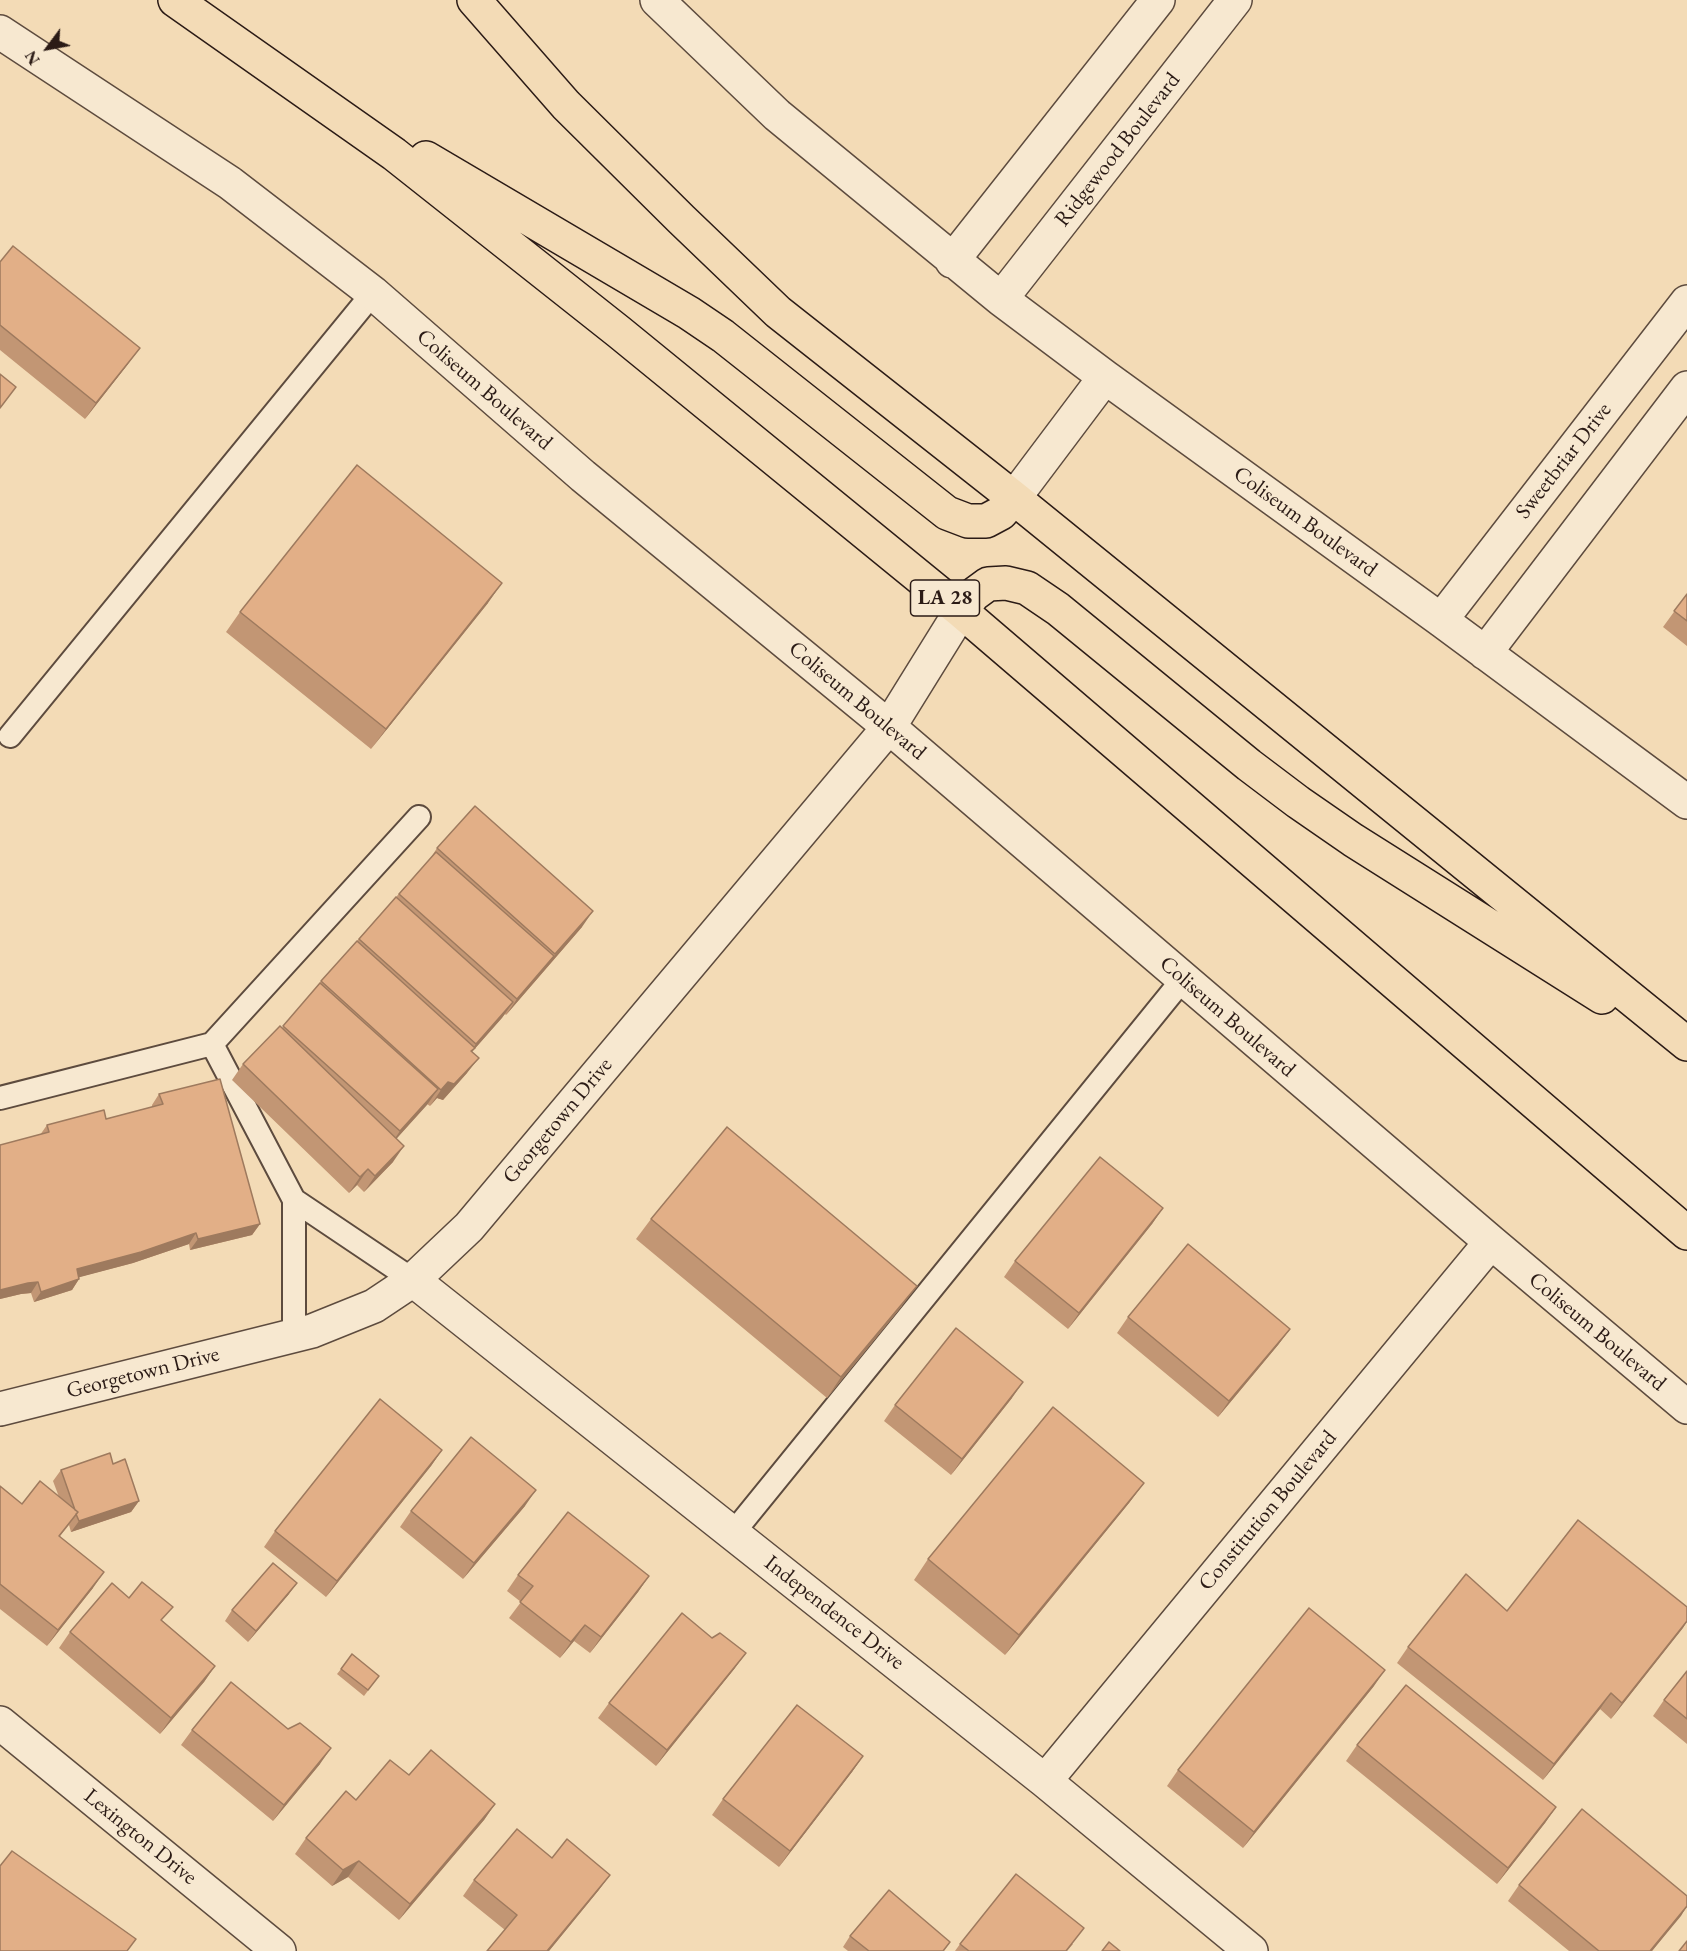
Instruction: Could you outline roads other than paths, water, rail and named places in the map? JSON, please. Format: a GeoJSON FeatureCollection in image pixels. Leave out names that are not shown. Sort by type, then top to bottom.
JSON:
{"type":"FeatureCollection","features":[{"type":"Feature","properties":{"kind":"highway","name":"LA 28"},"geometry":{"type":"LineString","coordinates":[[175,0],[394,154],[619,332],[961,611],[1687,1233]]}},
{"type":"Feature","properties":{"kind":"highway"},"geometry":{"type":"LineString","coordinates":[[474,0],[566,105],[778,312],[1014,498],[1687,1044]]}},
{"type":"Feature","properties":{"kind":"highway"},"geometry":{"type":"LineString","coordinates":[[255,56],[689,313],[723,336],[947,513],[968,521],[986,521],[1001,513],[1014,498]]}},
{"type":"Feature","properties":{"kind":"highway"},"geometry":{"type":"LineString","coordinates":[[961,611],[973,595],[988,584],[1006,583],[1027,588],[1058,609],[1248,765],[1298,802],[1353,840],[1687,1051]]}},
{"type":"Feature","properties":{"kind":"street","name":"Coliseum Boulevard"},"geometry":{"type":"LineString","coordinates":[[657,0],[777,115],[952,261],[1105,377],[1441,620],[1687,802]]}},
{"type":"Feature","properties":{"kind":"street"},"geometry":{"type":"LineString","coordinates":[[952,261],[1158,0]]}},
{"type":"Feature","properties":{"kind":"street","name":"Ridgewood Boulevard"},"geometry":{"type":"LineString","coordinates":[[1001,299],[1235,0]]}},
{"type":"Feature","properties":{"kind":"street","name":"Coliseum Boulevard"},"geometry":{"type":"LineString","coordinates":[[0,32],[92,90],[230,183],[373,293],[583,476],[889,727],[1687,1407]]}},
{"type":"Feature","properties":{"kind":"street","name":"Sweetbriar Drive"},"geometry":{"type":"LineString","coordinates":[[1441,620],[1687,302]]}},
{"type":"Feature","properties":{"kind":"street"},"geometry":{"type":"LineString","coordinates":[[1014,498],[1105,377]]}},
{"type":"Feature","properties":{"kind":"street"},"geometry":{"type":"LineString","coordinates":[[1485,653],[1687,388]]}},
{"type":"Feature","properties":{"kind":"street","name":"Georgetown Drive"},"geometry":{"type":"LineString","coordinates":[[0,1409],[312,1331],[374,1306],[413,1280],[469,1227],[889,727],[961,611]]}},
{"type":"Feature","properties":{"kind":"street","name":"Constitution Boulevard"},"geometry":{"type":"LineString","coordinates":[[1045,1780],[1491,1242]]}},
{"type":"Feature","properties":{"kind":"street","name":"Independence Drive"},"geometry":{"type":"LineString","coordinates":[[413,1280],[1045,1780],[1251,1951]]}},
{"type":"Feature","properties":{"kind":"street","name":"Lexington Drive"},"geometry":{"type":"LineString","coordinates":[[0,1723],[279,1951]]}},
{"type":"Feature","properties":{"kind":"lane"},"geometry":{"type":"LineString","coordinates":[[10,736],[373,293]]}},
{"type":"Feature","properties":{"kind":"lane"},"geometry":{"type":"LineString","coordinates":[[0,1098],[212,1044],[419,817]]}},
{"type":"Feature","properties":{"kind":"lane"},"geometry":{"type":"LineString","coordinates":[[733,1533],[1183,979]]}},
{"type":"Feature","properties":{"kind":"lane"},"geometry":{"type":"LineString","coordinates":[[212,1044],[294,1200],[294,1335]]}},
{"type":"Feature","properties":{"kind":"lane"},"geometry":{"type":"LineString","coordinates":[[294,1200],[413,1280]]}}]}
